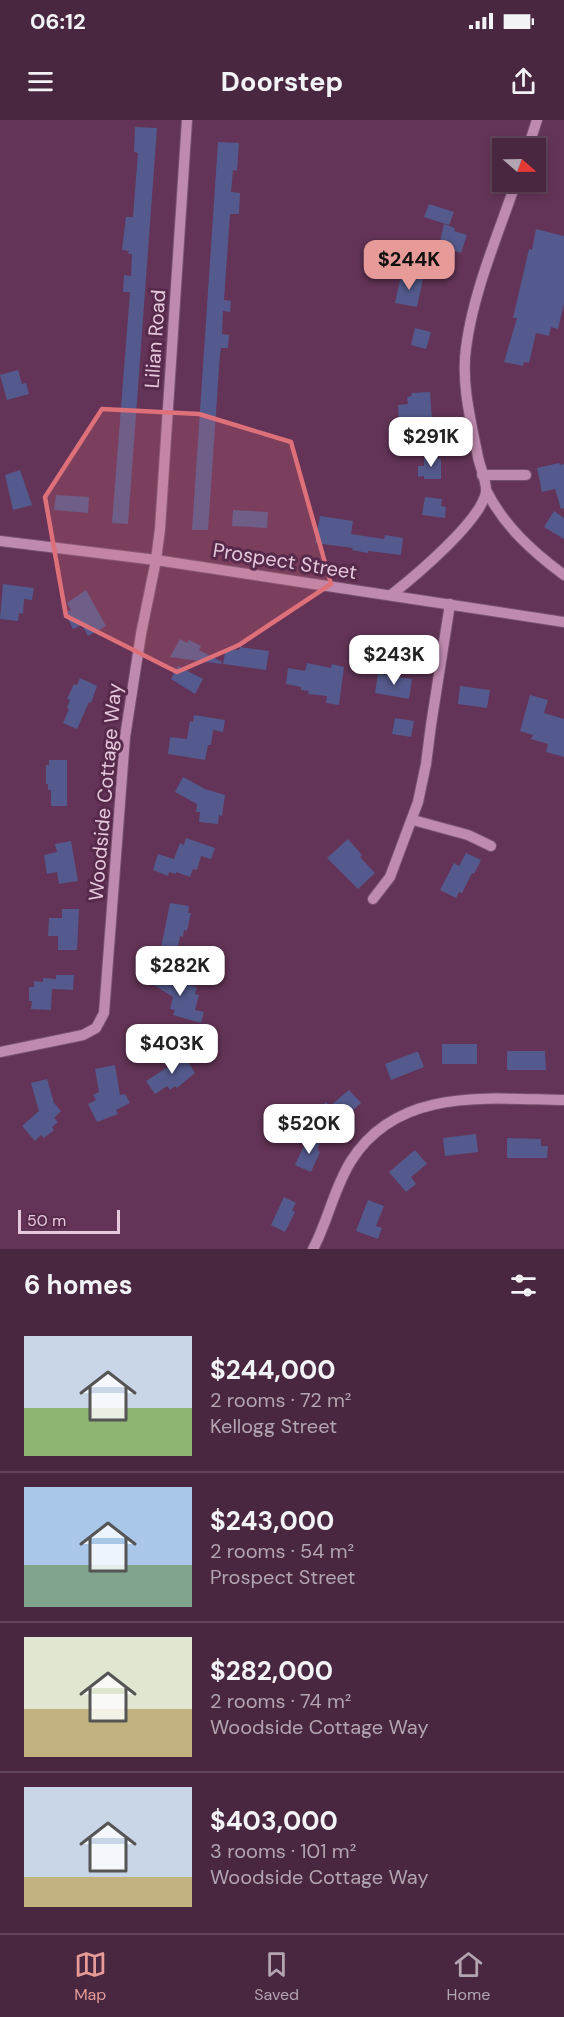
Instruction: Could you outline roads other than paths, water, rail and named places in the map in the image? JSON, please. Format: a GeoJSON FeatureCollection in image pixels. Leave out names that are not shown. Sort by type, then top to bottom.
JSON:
{"type":"FeatureCollection","features":[{"type":"Feature","properties":{"kind":"street","name":"Lilian Road"},"geometry":{"type":"LineString","coordinates":[[156,560],[188,120]]}},
{"type":"Feature","properties":{"kind":"street"},"geometry":{"type":"LineString","coordinates":[[531,138],[537,120]]}},
{"type":"Feature","properties":{"kind":"street"},"geometry":{"type":"LineString","coordinates":[[513,192],[473,310],[465,365],[468,401],[486,490],[510,528],[522,541],[564,575]]}},
{"type":"Feature","properties":{"kind":"street"},"geometry":{"type":"LineString","coordinates":[[482,475],[526,475]]}},
{"type":"Feature","properties":{"kind":"street"},"geometry":{"type":"LineString","coordinates":[[391,596],[455,536],[479,508],[486,490]]}},
{"type":"Feature","properties":{"kind":"street","name":"Prospect Street"},"geometry":{"type":"LineString","coordinates":[[0,541],[156,560],[564,622]]}},
{"type":"Feature","properties":{"kind":"street","name":"Woodside Cottage Way"},"geometry":{"type":"LineString","coordinates":[[0,1052],[83,1035],[96,1028],[104,1013],[125,737],[156,560]]}},
{"type":"Feature","properties":{"kind":"street"},"geometry":{"type":"LineString","coordinates":[[373,899],[390,877],[413,820],[425,774],[430,725],[450,604]]}},
{"type":"Feature","properties":{"kind":"street"},"geometry":{"type":"LineString","coordinates":[[413,820],[468,835],[491,846]]}},
{"type":"Feature","properties":{"kind":"street"},"geometry":{"type":"LineString","coordinates":[[313,1249],[352,1160],[370,1137],[394,1119],[422,1107],[450,1100],[564,1100]]}}]}
